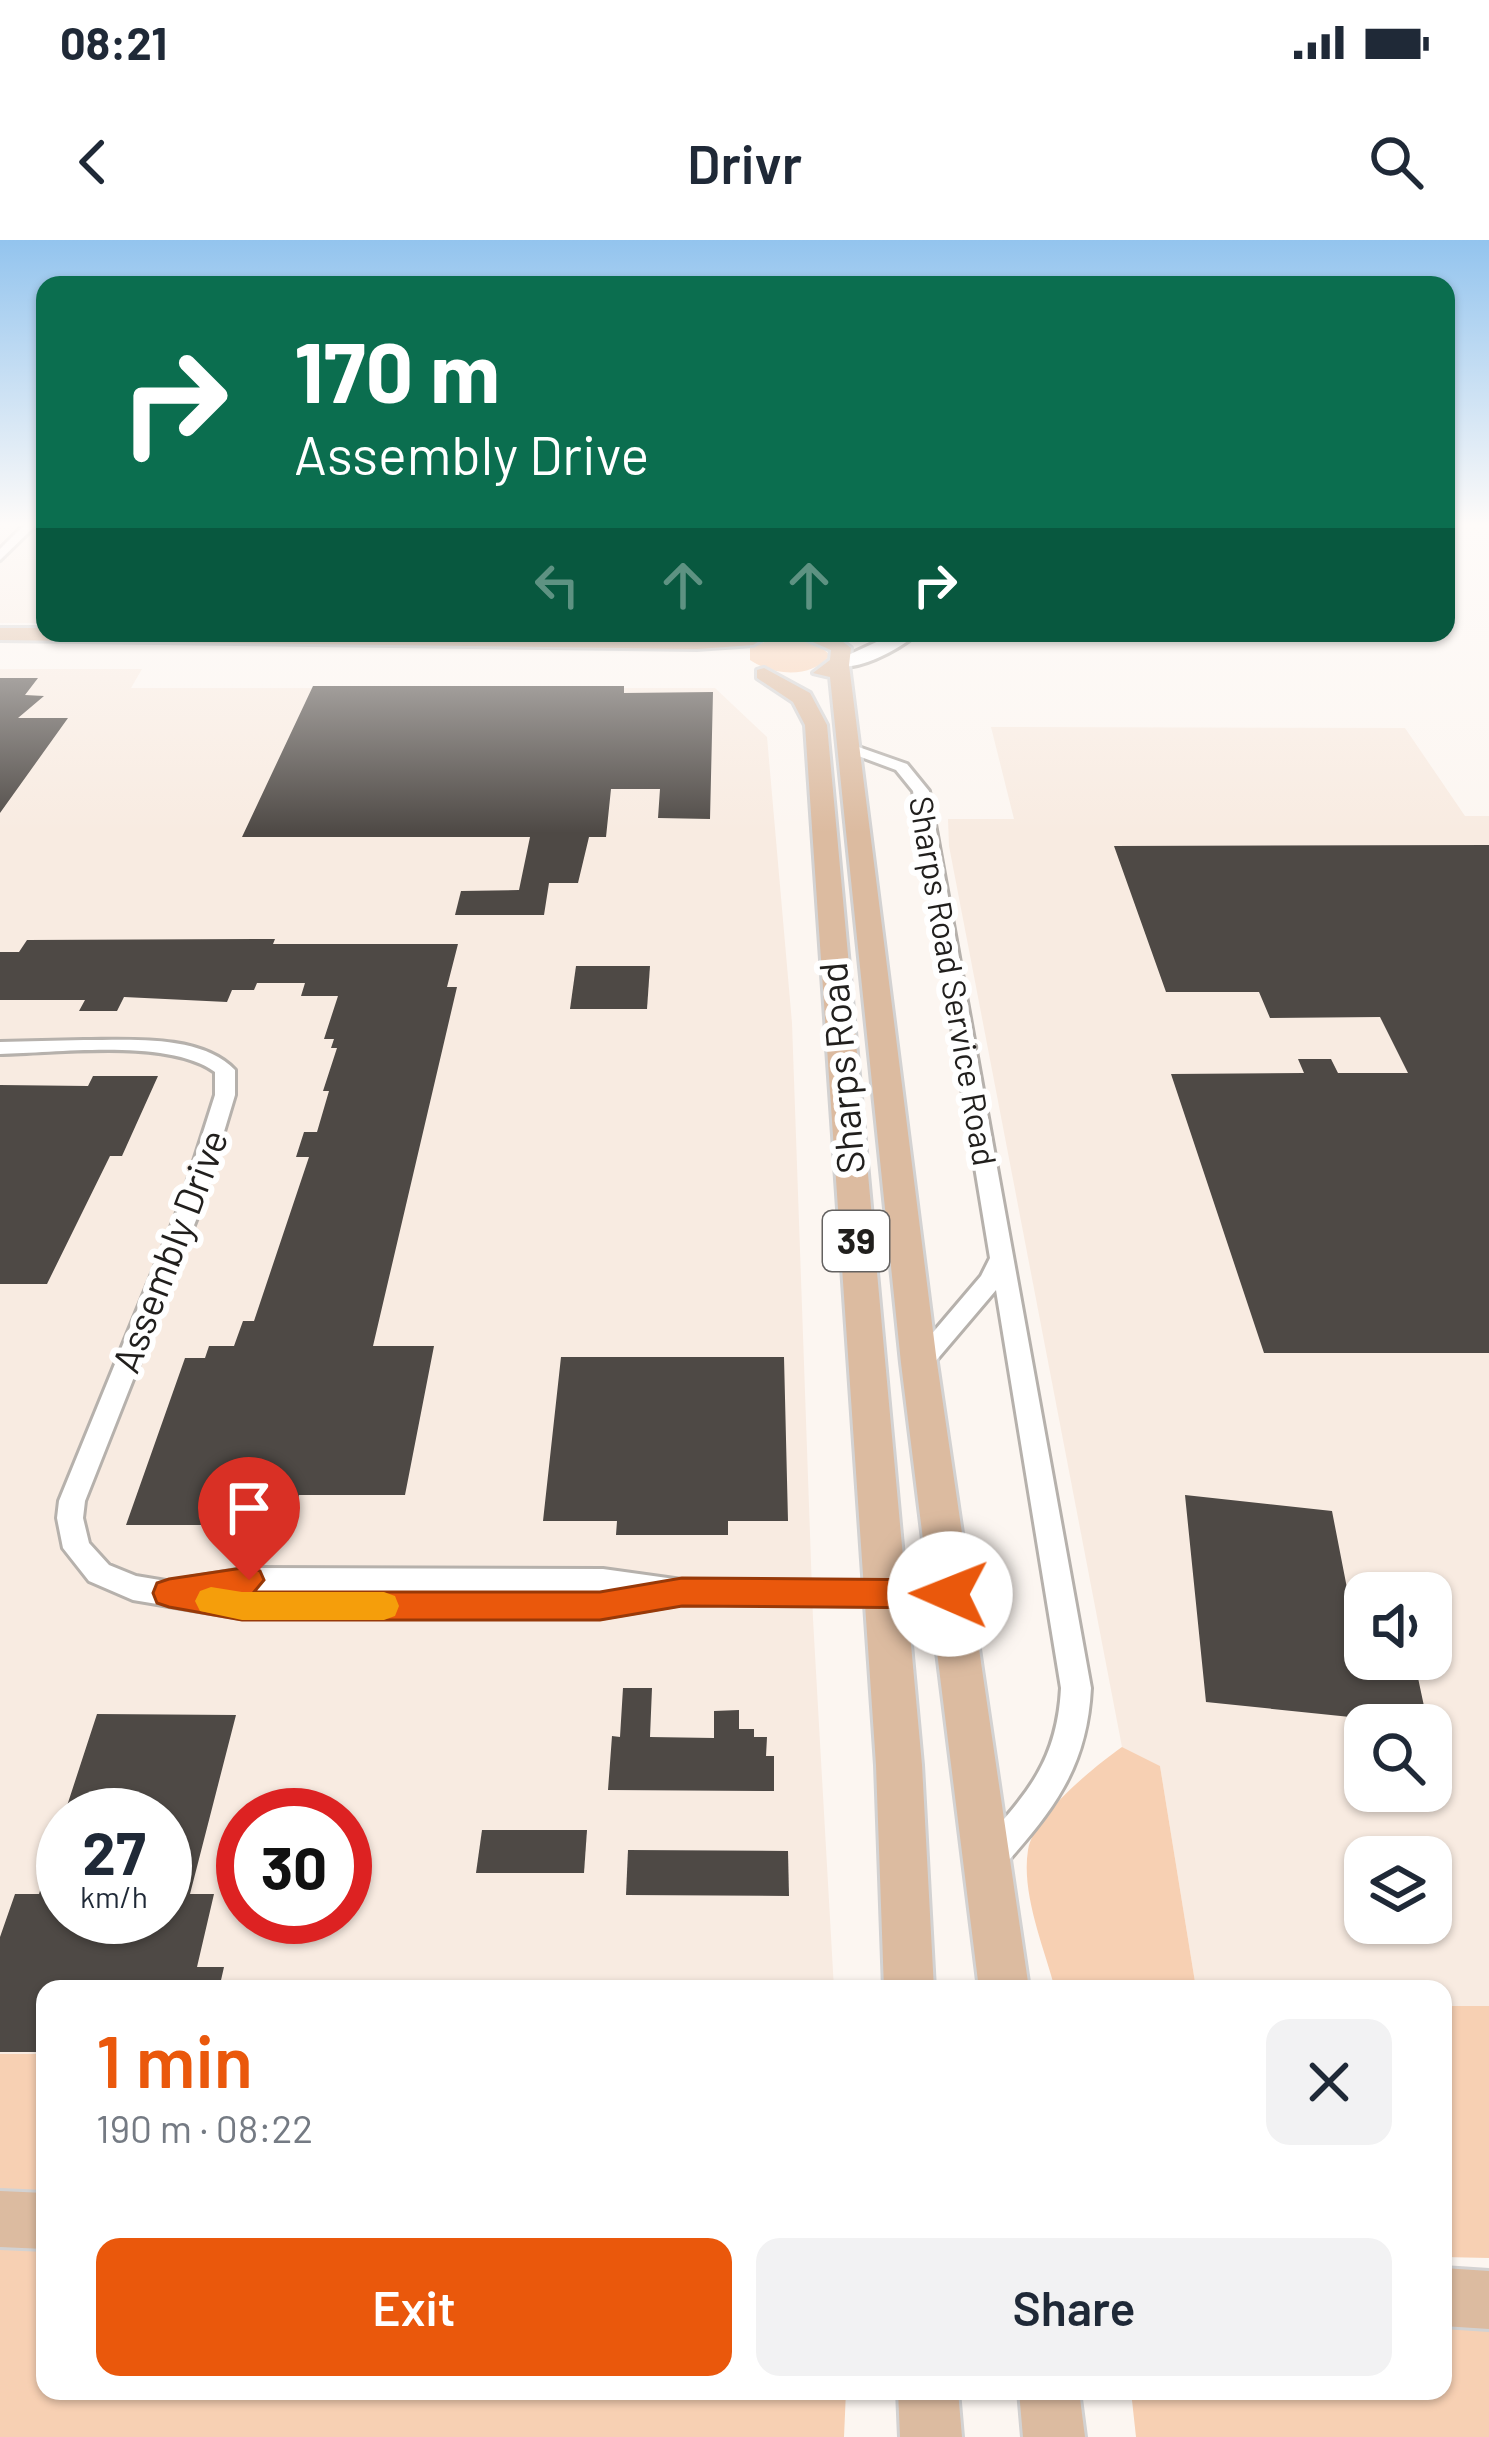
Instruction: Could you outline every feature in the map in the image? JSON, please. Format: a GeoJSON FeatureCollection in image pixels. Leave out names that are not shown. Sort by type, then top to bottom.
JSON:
{"type":"FeatureCollection","features":[{"type":"Feature","properties":{"kind":"main road"},"geometry":{"type":"LineString","coordinates":[[0,634],[36,634]]}},
{"type":"Feature","properties":{"kind":"main road"},"geometry":{"type":"LineString","coordinates":[[661,642],[705,642]]}},
{"type":"Feature","properties":{"kind":"main road"},"geometry":{"type":"LineString","coordinates":[[750,668],[740,650],[751,642]]}},
{"type":"Feature","properties":{"kind":"main road"},"geometry":{"type":"LineString","coordinates":[[830,642],[844,656],[840,664]]}},
{"type":"Feature","properties":{"kind":"main road","name":"39"},"geometry":{"type":"LineString","coordinates":[[0,648],[590,653],[699,657],[807,676],[840,664]]}},
{"type":"Feature","properties":{"kind":"main road","name":"Sharps Road"},"geometry":{"type":"LineString","coordinates":[[840,664],[919,1363],[1003,1980]]}},
{"type":"Feature","properties":{"kind":"main road","name":"Sharps Road"},"geometry":{"type":"LineString","coordinates":[[750,668],[802,698],[816,724],[899,1765],[909,1980]]}},
{"type":"Feature","properties":{"kind":"main road"},"geometry":{"type":"LineString","coordinates":[[995,1912],[1022,1980]]}},
{"type":"Feature","properties":{"kind":"main road"},"geometry":{"type":"LineString","coordinates":[[0,2219],[36,2221]]}},
{"type":"Feature","properties":{"kind":"main road"},"geometry":{"type":"LineString","coordinates":[[1452,2298],[1489,2300]]}},
{"type":"Feature","properties":{"kind":"main road"},"geometry":{"type":"LineString","coordinates":[[929,2400],[931,2437]]}},
{"type":"Feature","properties":{"kind":"main road"},"geometry":{"type":"LineString","coordinates":[[1050,2400],[1054,2437]]}},
{"type":"Feature","properties":{"kind":"street"},"geometry":{"type":"LineString","coordinates":[[840,664],[894,642]]}},
{"type":"Feature","properties":{"kind":"street","name":"Sharps Road Service Road"},"geometry":{"type":"LineString","coordinates":[[850,748],[902,767],[918,780],[1076,1688],[1076,1724],[1068,1759],[989,1858]]}},
{"type":"Feature","properties":{"kind":"street","name":"Assembly Drive"},"geometry":{"type":"LineString","coordinates":[[0,1048],[185,1051],[217,1063],[228,1077],[229,1092],[200,1176],[78,1483],[70,1518],[77,1548],[99,1573],[133,1588],[242,1606],[600,1606],[682,1592],[950,1594]]}},
{"type":"Feature","properties":{"kind":"street"},"geometry":{"type":"LineString","coordinates":[[919,1363],[990,1281],[1002,1257]]}},
{"type":"Feature","properties":{"kind":"shaded area"},"geometry":{"type":"Polygon","coordinates":[[[765,642],[815,642],[830,655],[813,668],[792,673],[750,660],[750,648],[765,642]]]}},
{"type":"Feature","properties":{"kind":"shaded area"},"geometry":{"type":"Polygon","coordinates":[[[0,669],[142,669],[131,688],[715,688],[767,737],[792,1023],[813,1619],[833,1980],[36,1980],[36,2054],[0,2054],[0,669]]]}},
{"type":"Feature","properties":{"kind":"shaded area"},"geometry":{"type":"Polygon","coordinates":[[[991,727],[1405,728],[1465,816],[1489,816],[1489,2006],[1452,2006],[1452,1980],[1195,1980],[1160,1766],[1122,1747],[949,846],[948,819],[1014,819],[991,727]]]}},
{"type":"Feature","properties":{"kind":"shaded area"},"geometry":{"type":"Polygon","coordinates":[[[1122,1747],[1160,1766],[1195,1980],[1053,1980],[1031,1902],[1028,1850],[1041,1822],[1082,1779],[1122,1747]]]}},
{"type":"Feature","properties":{"kind":"shaded area"},"geometry":{"type":"Polygon","coordinates":[[[1452,2006],[1489,2006],[1489,2258],[1452,2257],[1452,2006]]]}},
{"type":"Feature","properties":{"kind":"shaded area"},"geometry":{"type":"Polygon","coordinates":[[[0,2054],[36,2054],[36,2400],[846,2400],[844,2437],[0,2437],[0,2054]]]}},
{"type":"Feature","properties":{"kind":"shaded area"},"geometry":{"type":"Polygon","coordinates":[[[1452,2325],[1489,2326],[1489,2437],[1136,2437],[1132,2400],[1452,2400],[1452,2325]]]}},
{"type":"Feature","properties":{"kind":"building"},"geometry":{"type":"Polygon","coordinates":[[[0,678],[38,678],[25,695],[44,696],[18,718],[68,718],[0,813],[0,678]]]}},
{"type":"Feature","properties":{"kind":"building"},"geometry":{"type":"Polygon","coordinates":[[[313,686],[624,686],[624,693],[713,692],[710,819],[658,818],[660,789],[611,789],[606,837],[589,837],[578,883],[549,883],[544,915],[455,915],[461,891],[519,890],[530,837],[242,837],[313,686]]]}},
{"type":"Feature","properties":{"kind":"building"},"geometry":{"type":"Polygon","coordinates":[[[1489,845],[1489,1353],[1264,1353],[1171,1074],[1304,1073],[1298,1059],[1331,1059],[1338,1073],[1408,1073],[1380,1017],[1270,1018],[1259,992],[1166,992],[1114,846],[1489,845]]]}},
{"type":"Feature","properties":{"kind":"building"},"geometry":{"type":"Polygon","coordinates":[[[275,939],[273,944],[458,944],[447,987],[457,987],[373,1346],[434,1346],[405,1495],[299,1495],[291,1525],[126,1525],[185,1358],[205,1358],[209,1346],[234,1346],[243,1321],[254,1321],[309,1157],[296,1157],[304,1132],[317,1132],[329,1091],[323,1091],[337,1048],[331,1048],[334,1039],[324,1039],[338,996],[301,996],[305,983],[257,983],[254,990],[232,990],[227,1002],[124,997],[117,1011],[79,1011],[85,1000],[0,1000],[0,952],[19,952],[27,940],[275,939]]]}},
{"type":"Feature","properties":{"kind":"building"},"geometry":{"type":"Polygon","coordinates":[[[576,966],[650,966],[647,1009],[570,1009],[576,966]]]}},
{"type":"Feature","properties":{"kind":"building"},"geometry":{"type":"Polygon","coordinates":[[[93,1076],[158,1076],[122,1156],[110,1156],[47,1284],[0,1284],[0,1085],[88,1086],[93,1076]]]}},
{"type":"Feature","properties":{"kind":"building"},"geometry":{"type":"Polygon","coordinates":[[[561,1357],[784,1357],[788,1521],[728,1521],[728,1535],[616,1535],[617,1521],[543,1521],[561,1357]]]}},
{"type":"Feature","properties":{"kind":"building"},"geometry":{"type":"Polygon","coordinates":[[[1185,1495],[1332,1511],[1344,1573],[1344,1680],[1418,1680],[1424,1704],[1344,1704],[1344,1716],[1206,1702],[1185,1495]]]}},
{"type":"Feature","properties":{"kind":"building"},"geometry":{"type":"Polygon","coordinates":[[[623,1688],[652,1688],[650,1737],[714,1738],[714,1711],[739,1710],[739,1729],[754,1729],[754,1737],[767,1737],[766,1756],[774,1756],[774,1791],[608,1790],[612,1736],[620,1737],[623,1688]]]}},
{"type":"Feature","properties":{"kind":"building"},"geometry":{"type":"Polygon","coordinates":[[[97,1714],[236,1715],[192,1886],[192,1788],[73,1788],[97,1714]]]}},
{"type":"Feature","properties":{"kind":"building"},"geometry":{"type":"Polygon","coordinates":[[[482,1830],[587,1830],[584,1873],[476,1873],[482,1830]]]}},
{"type":"Feature","properties":{"kind":"building"},"geometry":{"type":"Polygon","coordinates":[[[628,1850],[788,1851],[789,1896],[626,1895],[628,1850]]]}},
{"type":"Feature","properties":{"kind":"building"},"geometry":{"type":"Polygon","coordinates":[[[15,1894],[36,1894],[36,1944],[192,1944],[192,1894],[214,1894],[197,1967],[224,1967],[221,1980],[36,1980],[36,2052],[0,2052],[0,1937],[15,1894]]]}},
{"type":"Feature","properties":{"kind":"slow traffic"},"geometry":{"type":"LineString","coordinates":[[211,1601],[242,1606],[384,1606]]}},
{"type":"Feature","properties":{"kind":"route"},"geometry":{"type":"LineString","coordinates":[[249,1580],[169,1593],[242,1606],[600,1606],[682,1592],[950,1594]]}}]}
